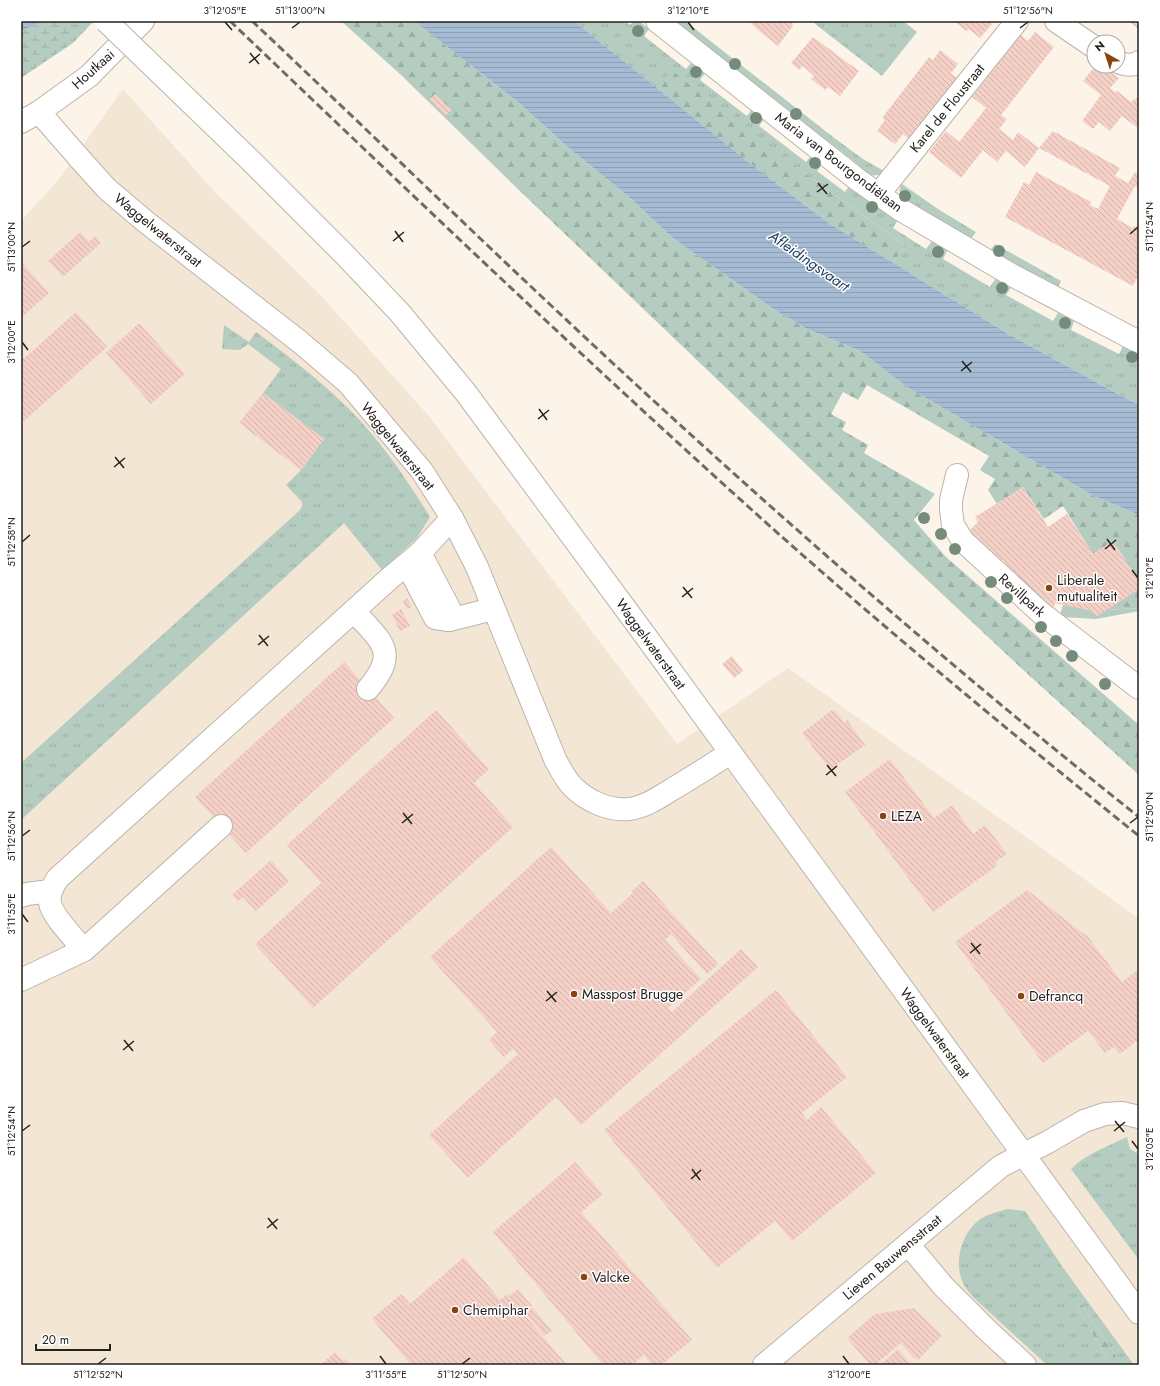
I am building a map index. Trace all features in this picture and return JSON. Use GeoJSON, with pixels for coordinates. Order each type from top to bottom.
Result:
{"type":"FeatureCollection","features":[{"type":"Feature","properties":{"kind":"street","name":"Waggelwaterstraat"},"geometry":{"type":"LineString","coordinates":[[106,21],[249,159],[344,254],[400,313],[466,393],[1139,1313]]}},
{"type":"Feature","properties":{"kind":"street","name":"Houtkaai"},"geometry":{"type":"LineString","coordinates":[[30,117],[88,76],[143,21]]}},
{"type":"Feature","properties":{"kind":"street","name":"Maria van Bourgondiëlaan"},"geometry":{"type":"LineString","coordinates":[[657,21],[878,195],[991,264],[1139,342]]}},
{"type":"Feature","properties":{"kind":"street","name":"Karel de Floustraat"},"geometry":{"type":"LineString","coordinates":[[878,195],[1017,21]]}},
{"type":"Feature","properties":{"kind":"street"},"geometry":{"type":"LineString","coordinates":[[1056,21],[1086,42]]}},
{"type":"Feature","properties":{"kind":"street"},"geometry":{"type":"LineString","coordinates":[[1126,65],[1136,64],[1139,62]]}},
{"type":"Feature","properties":{"kind":"street","name":"Waggelwaterstraat"},"geometry":{"type":"LineString","coordinates":[[30,117],[80,159],[108,189],[146,222],[300,342],[348,383],[422,471],[452,518],[476,567],[555,759],[563,774],[584,797],[611,808],[628,809],[642,806],[653,801],[730,753]]}},
{"type":"Feature","properties":{"kind":"street","name":"Revillpark"},"geometry":{"type":"LineString","coordinates":[[957,475],[950,510],[953,525],[963,541],[1041,612],[1139,688]]}},
{"type":"Feature","properties":{"kind":"street"},"geometry":{"type":"LineString","coordinates":[[84,950],[54,914],[50,904],[50,891],[57,880],[390,578],[420,553],[452,518]]}},
{"type":"Feature","properties":{"kind":"street"},"geometry":{"type":"LineString","coordinates":[[420,553],[449,608],[449,620],[493,609]]}},
{"type":"Feature","properties":{"kind":"street"},"geometry":{"type":"LineString","coordinates":[[354,611],[380,641],[386,654],[385,665],[378,678],[368,689]]}},
{"type":"Feature","properties":{"kind":"street"},"geometry":{"type":"LineString","coordinates":[[21,980],[84,950],[221,826]]}},
{"type":"Feature","properties":{"kind":"street"},"geometry":{"type":"LineString","coordinates":[[21,896],[50,891]]}},
{"type":"Feature","properties":{"kind":"street","name":"Lieven Bauwensstraat"},"geometry":{"type":"LineString","coordinates":[[764,1365],[1001,1166],[1024,1155],[1084,1121],[1105,1114],[1122,1113],[1139,1117]]}},
{"type":"Feature","properties":{"kind":"street"},"geometry":{"type":"LineString","coordinates":[[908,1244],[943,1286],[1025,1365]]}},
{"type":"Feature","properties":{"kind":"shaded area"},"geometry":{"type":"Polygon","coordinates":[[[123,89],[215,192],[316,290],[429,416],[677,744],[788,668],[1139,919],[1139,1365],[21,1365],[21,221],[58,180],[123,89]]]}},
{"type":"Feature","properties":{"kind":"green space"},"geometry":{"type":"Polygon","coordinates":[[[44,21],[94,21],[73,43],[21,78],[21,31],[44,21]]]}},
{"type":"Feature","properties":{"kind":"green space"},"geometry":{"type":"Polygon","coordinates":[[[341,21],[414,21],[518,102],[570,149],[629,197],[674,239],[775,310],[807,329],[860,351],[907,387],[1092,495],[1139,515],[1139,581],[1113,541],[1093,554],[1063,506],[1044,519],[1023,487],[997,504],[988,490],[995,479],[980,470],[989,456],[867,385],[858,400],[843,392],[831,414],[846,422],[842,430],[868,445],[864,453],[935,494],[914,520],[946,557],[1139,725],[1139,775],[1020,667],[907,561],[520,191],[400,74],[341,21]]]}},
{"type":"Feature","properties":{"kind":"green space"},"geometry":{"type":"Polygon","coordinates":[[[574,21],[625,21],[630,25],[634,21],[639,21],[649,29],[644,36],[686,69],[692,62],[705,73],[700,80],[747,116],[752,109],[764,119],[759,126],[806,162],[811,156],[822,164],[817,171],[845,192],[850,185],[898,220],[893,228],[926,249],[932,241],[947,251],[943,259],[990,287],[996,278],[1012,286],[1006,295],[1053,321],[1058,313],[1074,321],[1071,330],[1119,354],[1123,346],[1139,354],[1139,404],[1127,399],[1010,335],[893,263],[906,246],[810,177],[671,71],[659,90],[574,21]]]}},
{"type":"Feature","properties":{"kind":"green space"},"geometry":{"type":"Polygon","coordinates":[[[674,21],[685,21],[833,137],[863,159],[884,171],[873,176],[861,171],[860,166],[674,21]]]}},
{"type":"Feature","properties":{"kind":"green space"},"geometry":{"type":"Polygon","coordinates":[[[816,21],[903,21],[917,32],[882,76],[814,23],[816,21]]]}},
{"type":"Feature","properties":{"kind":"green space"},"geometry":{"type":"Polygon","coordinates":[[[671,70],[810,177],[906,246],[893,263],[830,224],[752,165],[659,90],[671,70]]]}},
{"type":"Feature","properties":{"kind":"green space"},"geometry":{"type":"Polygon","coordinates":[[[902,184],[941,211],[976,232],[970,240],[914,204],[910,205],[901,196],[900,188],[902,184]]]}},
{"type":"Feature","properties":{"kind":"green space"},"geometry":{"type":"Polygon","coordinates":[[[995,244],[1061,281],[1057,289],[990,251],[995,244]]]}},
{"type":"Feature","properties":{"kind":"green space"},"geometry":{"type":"Polygon","coordinates":[[[224,325],[249,342],[256,332],[304,368],[348,408],[382,446],[412,488],[430,517],[417,538],[382,570],[344,523],[21,820],[21,763],[300,510],[302,506],[302,502],[286,485],[301,470],[324,439],[263,393],[281,369],[248,344],[240,350],[222,349],[224,325]]]}},
{"type":"Feature","properties":{"kind":"green space"},"geometry":{"type":"Polygon","coordinates":[[[1139,589],[1139,608],[1106,610],[1139,589]]]}},
{"type":"Feature","properties":{"kind":"green space"},"geometry":{"type":"Polygon","coordinates":[[[1063,605],[1106,610],[1139,608],[1139,611],[1096,619],[1063,617],[1060,615],[1063,605]]]}},
{"type":"Feature","properties":{"kind":"green space"},"geometry":{"type":"Polygon","coordinates":[[[1127,1137],[1130,1149],[1139,1154],[1139,1260],[1071,1169],[1090,1155],[1127,1137]]]}},
{"type":"Feature","properties":{"kind":"green space"},"geometry":{"type":"Polygon","coordinates":[[[1008,1209],[1025,1211],[1064,1269],[1134,1365],[1122,1365],[1081,1304],[1078,1307],[1110,1365],[1047,1365],[974,1298],[962,1281],[960,1274],[959,1260],[962,1245],[973,1225],[979,1220],[992,1213],[1008,1209]]]}},
{"type":"Feature","properties":{"kind":"green space"},"geometry":{"type":"Polygon","coordinates":[[[1081,1304],[1122,1365],[1110,1365],[1078,1307],[1081,1304]]]}},
{"type":"Feature","properties":{"kind":"water"},"geometry":{"type":"Polygon","coordinates":[[[21,21],[44,21],[21,31],[21,21]]]}},
{"type":"Feature","properties":{"kind":"water","name":"Afleidingsvaart"},"geometry":{"type":"Polygon","coordinates":[[[414,21],[574,21],[752,165],[830,224],[1010,335],[1127,399],[1139,404],[1139,515],[1092,495],[907,387],[860,351],[807,329],[775,310],[674,239],[629,197],[570,149],[518,102],[414,21]]]}},
{"type":"Feature","properties":{"kind":"building"},"geometry":{"type":"Polygon","coordinates":[[[749,21],[795,21],[778,46],[749,21]]]}},
{"type":"Feature","properties":{"kind":"building"},"geometry":{"type":"Polygon","coordinates":[[[954,21],[988,21],[992,24],[980,38],[969,29],[966,31],[954,21]]]}},
{"type":"Feature","properties":{"kind":"building"},"geometry":{"type":"Polygon","coordinates":[[[1128,21],[1139,21],[1139,29],[1128,21]]]}},
{"type":"Feature","properties":{"kind":"building"},"geometry":{"type":"Polygon","coordinates":[[[1035,32],[1054,47],[1001,115],[1007,119],[999,129],[1013,140],[1018,132],[1039,148],[1025,167],[1006,151],[997,162],[983,150],[961,178],[929,152],[946,131],[959,142],[986,108],[972,97],[1021,35],[1028,41],[1035,32]]]}},
{"type":"Feature","properties":{"kind":"building"},"geometry":{"type":"Polygon","coordinates":[[[813,37],[859,71],[840,96],[828,87],[825,90],[811,79],[814,76],[803,66],[799,70],[791,63],[813,37]]]}},
{"type":"Feature","properties":{"kind":"building"},"geometry":{"type":"Polygon","coordinates":[[[940,50],[958,64],[951,73],[957,78],[909,139],[903,134],[895,144],[877,131],[885,120],[882,118],[929,57],[933,60],[940,50]]]}},
{"type":"Feature","properties":{"kind":"building"},"geometry":{"type":"Polygon","coordinates":[[[1089,74],[1114,74],[1119,78],[1110,88],[1115,92],[1117,91],[1131,102],[1139,95],[1139,129],[1122,116],[1110,131],[1099,122],[1093,129],[1082,121],[1101,95],[1083,81],[1089,74]]]}},
{"type":"Feature","properties":{"kind":"building"},"geometry":{"type":"Polygon","coordinates":[[[435,94],[452,110],[445,116],[429,100],[435,94]]]}},
{"type":"Feature","properties":{"kind":"building"},"geometry":{"type":"Polygon","coordinates":[[[1053,131],[1120,168],[1115,176],[1128,183],[1135,172],[1139,174],[1139,188],[1135,186],[1117,219],[1133,228],[1134,226],[1139,228],[1139,274],[1133,286],[1005,217],[1024,182],[1029,185],[1036,172],[1091,202],[1090,205],[1098,209],[1110,186],[1039,148],[1053,131]]]}},
{"type":"Feature","properties":{"kind":"building"},"geometry":{"type":"Polygon","coordinates":[[[80,232],[89,242],[95,236],[101,243],[63,277],[48,261],[80,232]]]}},
{"type":"Feature","properties":{"kind":"building"},"geometry":{"type":"Polygon","coordinates":[[[21,261],[49,293],[21,318],[21,261]]]}},
{"type":"Feature","properties":{"kind":"building"},"geometry":{"type":"Polygon","coordinates":[[[76,312],[107,347],[24,421],[21,417],[21,361],[76,312]]]}},
{"type":"Feature","properties":{"kind":"building"},"geometry":{"type":"Polygon","coordinates":[[[139,323],[185,374],[151,404],[106,353],[139,323]]]}},
{"type":"Feature","properties":{"kind":"building"},"geometry":{"type":"Polygon","coordinates":[[[263,393],[324,439],[301,470],[239,423],[263,393]]]}},
{"type":"Feature","properties":{"kind":"building"},"geometry":{"type":"Polygon","coordinates":[[[1023,487],[1048,527],[1067,514],[1093,554],[1113,541],[1139,581],[1139,589],[1096,617],[1092,611],[1055,603],[1054,608],[1042,605],[1019,585],[1003,560],[997,565],[965,535],[978,522],[975,517],[1023,487]]]}},
{"type":"Feature","properties":{"kind":"building"},"geometry":{"type":"Polygon","coordinates":[[[407,598],[412,607],[407,609],[403,601],[407,598]]]}},
{"type":"Feature","properties":{"kind":"building"},"geometry":{"type":"Polygon","coordinates":[[[401,609],[410,626],[400,631],[392,615],[401,609]]]}},
{"type":"Feature","properties":{"kind":"building"},"geometry":{"type":"Polygon","coordinates":[[[732,656],[743,671],[734,678],[722,664],[732,656]]]}},
{"type":"Feature","properties":{"kind":"building"},"geometry":{"type":"Polygon","coordinates":[[[344,662],[394,718],[246,853],[195,797],[344,662]]]}},
{"type":"Feature","properties":{"kind":"building"},"geometry":{"type":"Polygon","coordinates":[[[436,710],[489,769],[474,783],[513,827],[313,1008],[255,944],[321,883],[287,845],[436,710]]]}},
{"type":"Feature","properties":{"kind":"building"},"geometry":{"type":"Polygon","coordinates":[[[832,710],[835,710],[844,723],[847,720],[865,745],[830,770],[802,733],[832,710]]]}},
{"type":"Feature","properties":{"kind":"building"},"geometry":{"type":"Polygon","coordinates":[[[890,759],[934,818],[952,805],[973,834],[985,825],[1007,854],[995,862],[997,866],[933,912],[845,792],[890,759]]]}},
{"type":"Feature","properties":{"kind":"building","name":"Masspost Brugge"},"geometry":{"type":"Polygon","coordinates":[[[551,847],[611,913],[633,893],[632,891],[643,881],[718,964],[707,974],[671,934],[665,940],[701,979],[668,1008],[672,1012],[741,949],[758,967],[581,1125],[556,1097],[468,1178],[429,1135],[518,1054],[513,1049],[504,1057],[489,1040],[497,1032],[430,957],[551,847]]]}},
{"type":"Feature","properties":{"kind":"building"},"geometry":{"type":"Polygon","coordinates":[[[271,860],[289,881],[256,911],[243,897],[238,901],[232,895],[271,860]]]}},
{"type":"Feature","properties":{"kind":"building"},"geometry":{"type":"Polygon","coordinates":[[[1027,890],[1088,937],[1122,982],[1136,971],[1139,973],[1139,1039],[1120,1054],[1114,1047],[1105,1053],[1088,1031],[1043,1063],[955,942],[1027,890]]]}},
{"type":"Feature","properties":{"kind":"building"},"geometry":{"type":"Polygon","coordinates":[[[776,990],[847,1077],[802,1113],[807,1120],[821,1107],[876,1173],[792,1241],[775,1221],[717,1268],[604,1130],[776,990]]]}},
{"type":"Feature","properties":{"kind":"building","name":"Valcke"},"geometry":{"type":"Polygon","coordinates":[[[575,1162],[603,1194],[581,1212],[678,1323],[679,1322],[681,1324],[679,1325],[692,1340],[661,1365],[652,1365],[644,1355],[632,1365],[603,1365],[493,1232],[575,1162]]]}},
{"type":"Feature","properties":{"kind":"building","name":"Chemiphar"},"geometry":{"type":"Polygon","coordinates":[[[464,1257],[500,1300],[507,1294],[509,1296],[518,1289],[532,1306],[523,1313],[567,1365],[411,1365],[372,1319],[401,1294],[410,1304],[464,1257]]]}},
{"type":"Feature","properties":{"kind":"building"},"geometry":{"type":"Polygon","coordinates":[[[532,1307],[552,1331],[544,1336],[525,1313],[532,1307]]]}},
{"type":"Feature","properties":{"kind":"building"},"geometry":{"type":"Polygon","coordinates":[[[914,1308],[942,1335],[918,1360],[913,1357],[901,1343],[875,1365],[870,1365],[847,1338],[875,1314],[914,1308]]]}},
{"type":"Feature","properties":{"kind":"building"},"geometry":{"type":"Polygon","coordinates":[[[898,1349],[911,1365],[880,1365],[882,1363],[898,1349]]]}},
{"type":"Feature","properties":{"kind":"building"},"geometry":{"type":"Polygon","coordinates":[[[335,1352],[343,1361],[345,1359],[350,1365],[321,1365],[335,1352]]]}},
{"type":"Feature","properties":{"kind":"railway"},"geometry":{"type":"LineString","coordinates":[[230,21],[567,340],[772,528],[862,607],[1046,761],[1139,836]]}},
{"type":"Feature","properties":{"kind":"railway"},"geometry":{"type":"LineString","coordinates":[[252,21],[582,335],[692,436],[881,603],[1074,765],[1139,817]]}},
{"type":"Feature","properties":{"kind":"place","name":"Liberale mutualiteit"},"geometry":{"type":"Point","coordinates":[1049,588]}},
{"type":"Feature","properties":{"kind":"place","name":"LEZA"},"geometry":{"type":"Point","coordinates":[883,816]}},
{"type":"Feature","properties":{"kind":"place","name":"Masspost Brugge"},"geometry":{"type":"Point","coordinates":[574,994]}},
{"type":"Feature","properties":{"kind":"place","name":"Defrancq"},"geometry":{"type":"Point","coordinates":[1021,996]}},
{"type":"Feature","properties":{"kind":"place","name":"Valcke"},"geometry":{"type":"Point","coordinates":[584,1277]}},
{"type":"Feature","properties":{"kind":"place","name":"Chemiphar"},"geometry":{"type":"Point","coordinates":[455,1310]}}]}
